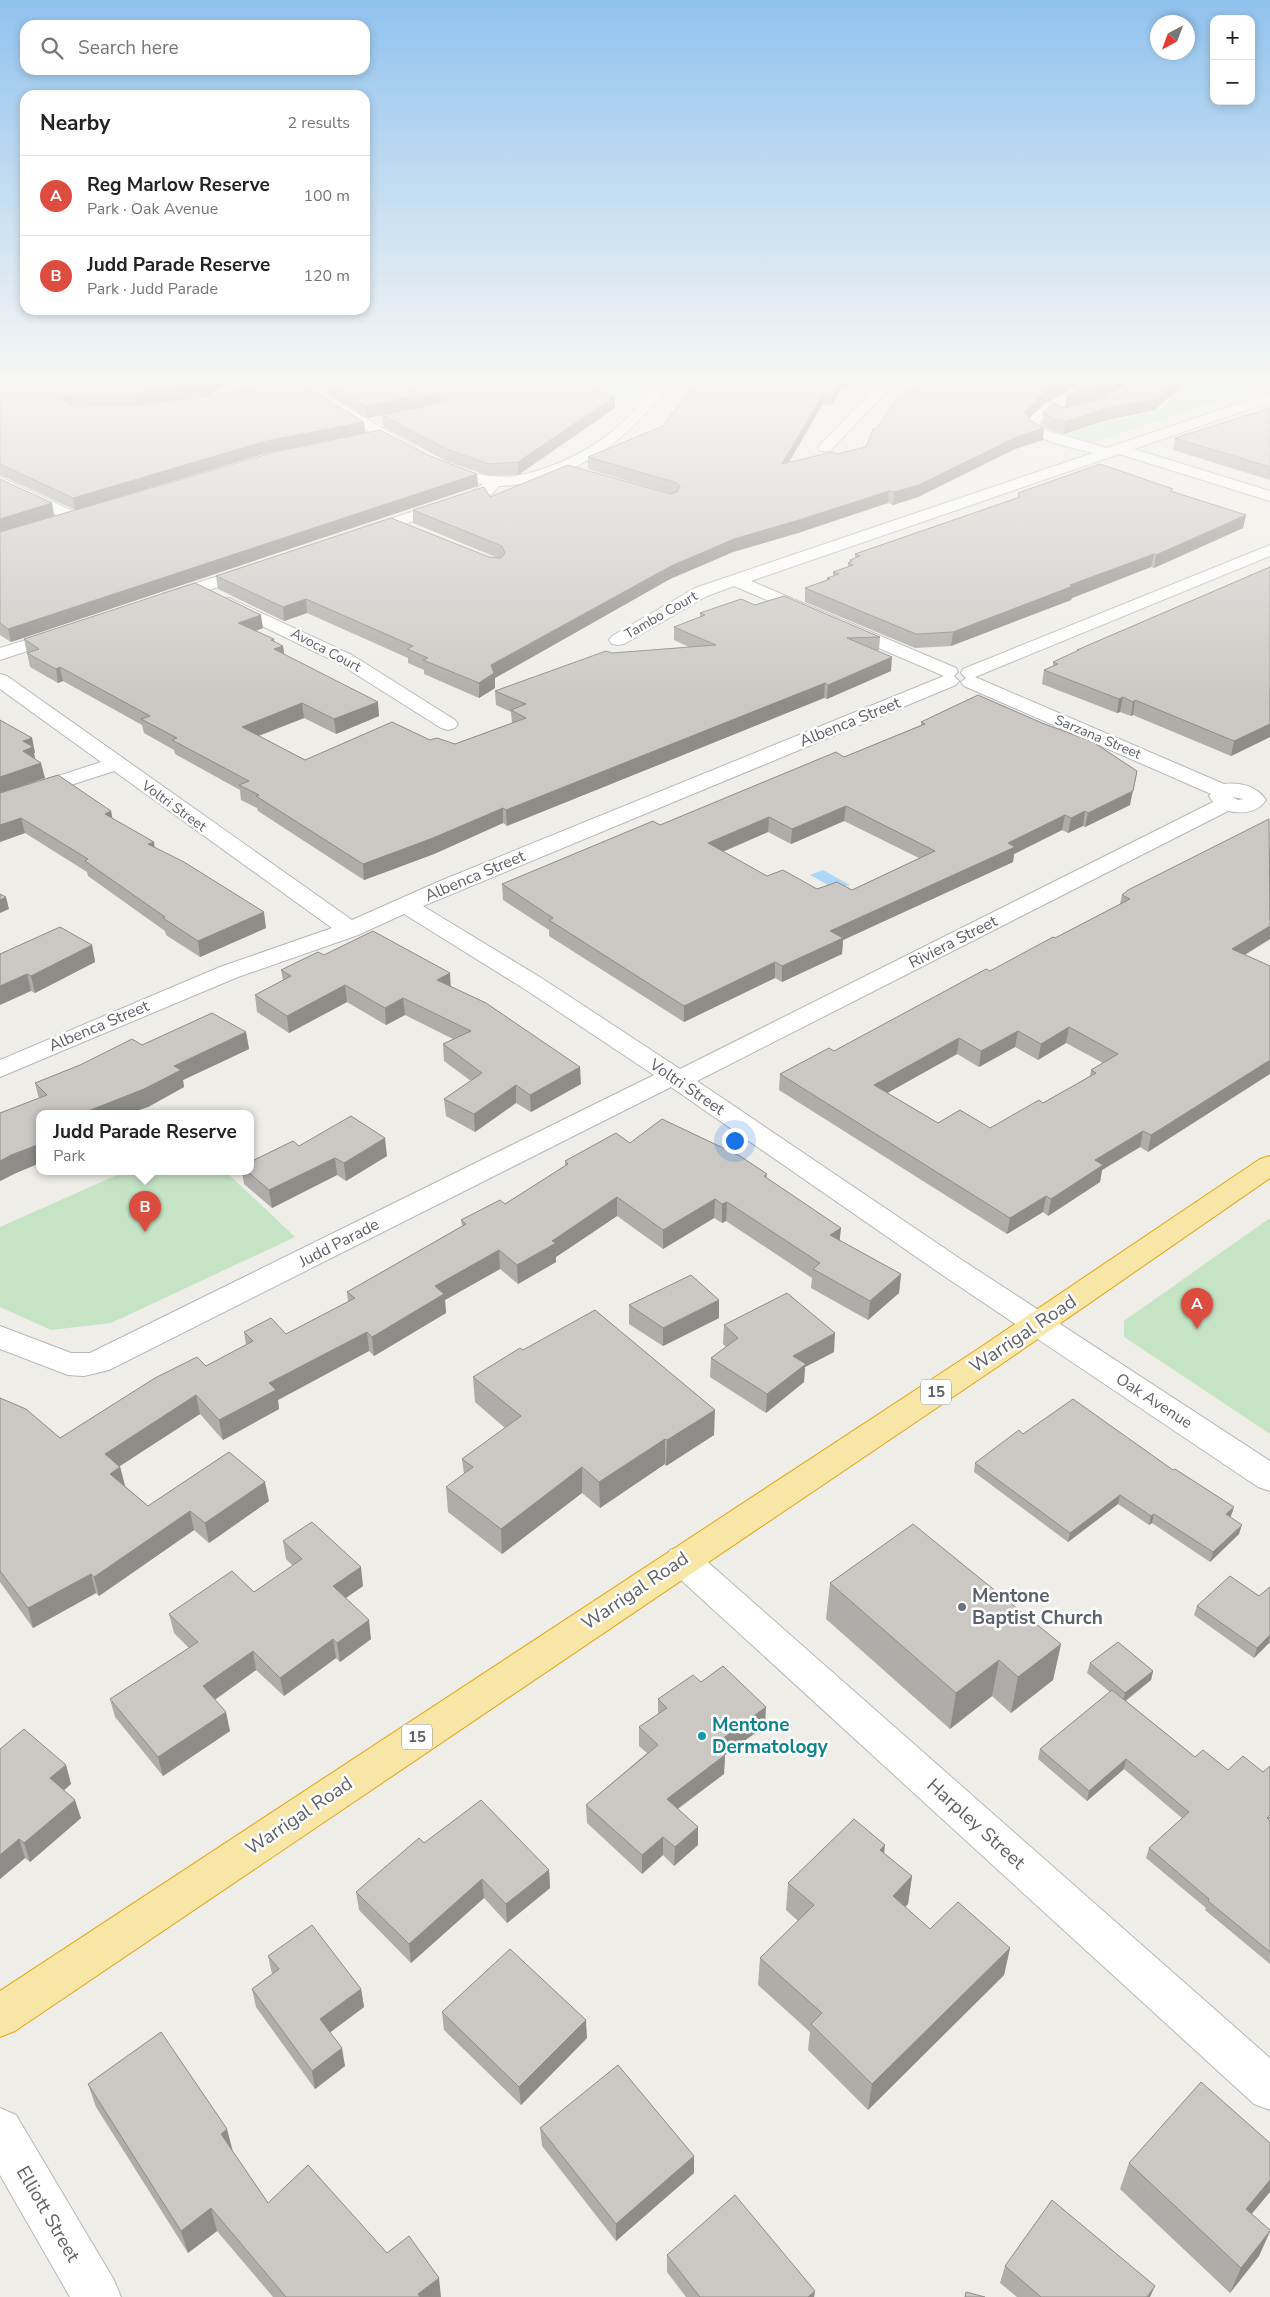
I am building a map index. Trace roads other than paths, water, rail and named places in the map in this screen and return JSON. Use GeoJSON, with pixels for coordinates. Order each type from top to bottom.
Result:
{"type":"FeatureCollection","features":[{"type":"Feature","properties":{"kind":"highway","name":"Warrigal Road"},"geometry":{"type":"LineString","coordinates":[[0,2016],[1037,1324],[1270,1165]]}},
{"type":"Feature","properties":{"kind":"street"},"geometry":{"type":"LineString","coordinates":[[15,488],[80,515],[48,524]]}},
{"type":"Feature","properties":{"kind":"street"},"geometry":{"type":"LineString","coordinates":[[351,537],[477,495],[489,488]]}},
{"type":"Feature","properties":{"kind":"street","name":"Tambo Court"},"geometry":{"type":"LineString","coordinates":[[618,640],[690,597],[802,556],[1000,488]]}},
{"type":"Feature","properties":{"kind":"street"},"geometry":{"type":"LineString","coordinates":[[1243,488],[1270,496]]}},
{"type":"Feature","properties":{"kind":"street"},"geometry":{"type":"LineString","coordinates":[[392,524],[417,533]]}},
{"type":"Feature","properties":{"kind":"street","name":"Albenca Street"},"geometry":{"type":"LineString","coordinates":[[0,1069],[229,972],[350,930],[448,886],[1270,550]]}},
{"type":"Feature","properties":{"kind":"street"},"geometry":{"type":"LineString","coordinates":[[789,591],[792,567],[802,556]]}},
{"type":"Feature","properties":{"kind":"street"},"geometry":{"type":"LineString","coordinates":[[152,603],[268,565]]}},
{"type":"Feature","properties":{"kind":"street"},"geometry":{"type":"LineString","coordinates":[[755,573],[769,574],[789,591]]}},
{"type":"Feature","properties":{"kind":"street","name":"Sarzana Street"},"geometry":{"type":"LineString","coordinates":[[734,580],[789,591],[960,677],[1247,798]]}},
{"type":"Feature","properties":{"kind":"street","name":"Avoca Court"},"geometry":{"type":"LineString","coordinates":[[198,588],[345,659],[448,724]]}},
{"type":"Feature","properties":{"kind":"street"},"geometry":{"type":"LineString","coordinates":[[0,654],[78,628]]}},
{"type":"Feature","properties":{"kind":"street","name":"Voltri Street"},"geometry":{"type":"LineString","coordinates":[[0,680],[350,930]]}},
{"type":"Feature","properties":{"kind":"street"},"geometry":{"type":"LineString","coordinates":[[0,802],[116,764]]}},
{"type":"Feature","properties":{"kind":"street","name":"Riviera Street"},"geometry":{"type":"LineString","coordinates":[[676,1078],[1247,798]]}},
{"type":"Feature","properties":{"kind":"street","name":"Voltri Street"},"geometry":{"type":"LineString","coordinates":[[407,906],[494,958],[676,1078],[1037,1324]]}},
{"type":"Feature","properties":{"kind":"street","name":"Judd Parade"},"geometry":{"type":"LineString","coordinates":[[0,1337],[68,1364],[84,1366],[98,1362],[676,1078]]}},
{"type":"Feature","properties":{"kind":"street","name":"Oak Avenue"},"geometry":{"type":"LineString","coordinates":[[1037,1324],[1270,1478]]}},
{"type":"Feature","properties":{"kind":"street","name":"Harpley Street"},"geometry":{"type":"LineString","coordinates":[[682,1560],[1270,2088]]}},
{"type":"Feature","properties":{"kind":"street","name":"Elliott Street"},"geometry":{"type":"LineString","coordinates":[[0,2131],[97,2297]]}},
{"type":"Feature","properties":{"kind":"water"},"geometry":{"type":"Polygon","coordinates":[[[823,870],[850,885],[835,889],[810,875],[823,870]]]}},
{"type":"Feature","properties":{"kind":"place","name":"Judd Parade Reserve"},"geometry":{"type":"Point","coordinates":[145,1232]}},
{"type":"Feature","properties":{"kind":"place","name":"Reg Marlow Reserve"},"geometry":{"type":"Point","coordinates":[1197,1329]}},
{"type":"Feature","properties":{"kind":"place","name":"Mentone Baptist Church"},"geometry":{"type":"Point","coordinates":[962,1607]}},
{"type":"Feature","properties":{"kind":"place","name":"Mentone Dermatology"},"geometry":{"type":"Point","coordinates":[702,1736]}}]}
